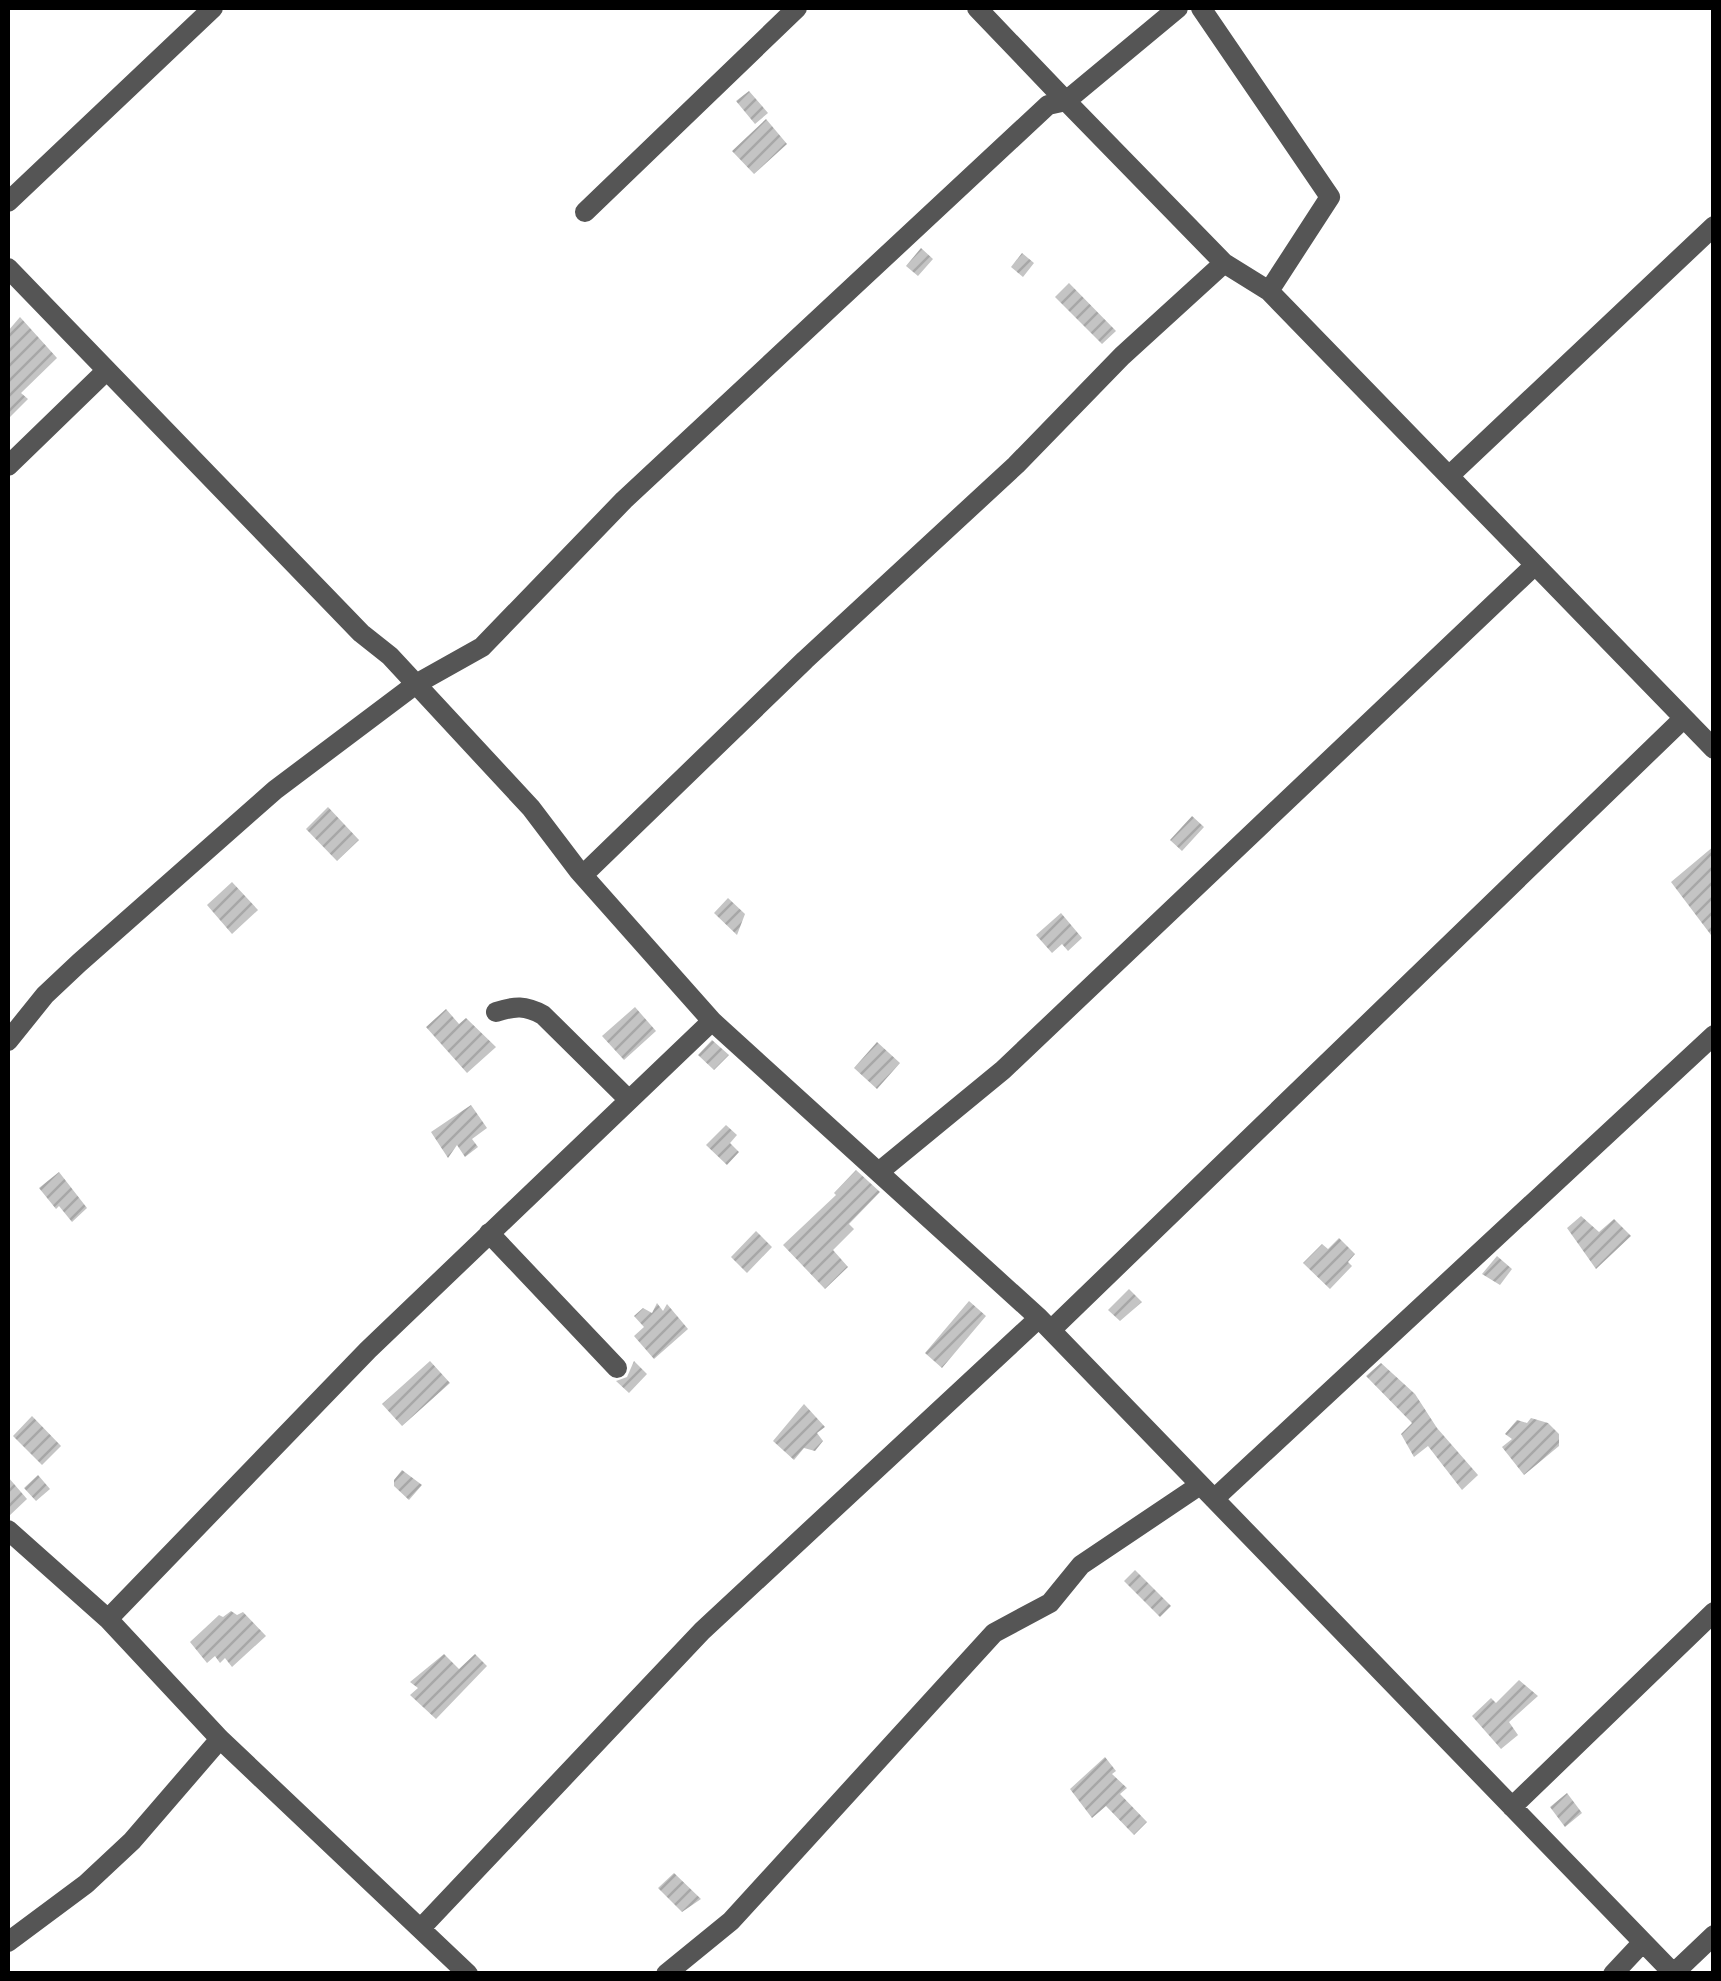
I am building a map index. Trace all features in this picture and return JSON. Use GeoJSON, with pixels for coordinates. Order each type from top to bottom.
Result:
{"type":"FeatureCollection","features":[{"type":"Feature","properties":{"kind":"street"},"geometry":{"type":"LineString","coordinates":[[8,202],[212,8]]}},
{"type":"Feature","properties":{"kind":"street"},"geometry":{"type":"LineString","coordinates":[[585,212],[797,8]]}},
{"type":"Feature","properties":{"kind":"street"},"geometry":{"type":"LineString","coordinates":[[978,8],[1224,263],[1269,291],[1714,749]]}},
{"type":"Feature","properties":{"kind":"street"},"geometry":{"type":"LineString","coordinates":[[8,1041],[79,964],[274,790],[416,684],[482,647],[624,500],[879,260],[1048,105],[1066,102],[1178,8]]}},
{"type":"Feature","properties":{"kind":"street"},"geometry":{"type":"LineString","coordinates":[[1201,8],[1330,197],[1269,291]]}},
{"type":"Feature","properties":{"kind":"street"},"geometry":{"type":"LineString","coordinates":[[1448,476],[1714,226]]}},
{"type":"Feature","properties":{"kind":"street"},"geometry":{"type":"LineString","coordinates":[[583,875],[805,660],[1016,465],[1122,356],[1224,263]]}},
{"type":"Feature","properties":{"kind":"street"},"geometry":{"type":"LineString","coordinates":[[8,268],[361,633],[416,684],[532,808],[583,875],[712,1021],[1045,1324],[1674,1973],[1714,1935]]}},
{"type":"Feature","properties":{"kind":"street"},"geometry":{"type":"LineString","coordinates":[[8,466],[106,370]]}},
{"type":"Feature","properties":{"kind":"street"},"geometry":{"type":"LineString","coordinates":[[880,1171],[1003,1070],[1535,565]]}},
{"type":"Feature","properties":{"kind":"street"},"geometry":{"type":"LineString","coordinates":[[422,1927],[702,1631],[1045,1324],[1684,718]]}},
{"type":"Feature","properties":{"kind":"street"},"geometry":{"type":"LineString","coordinates":[[496,1012],[516,1006],[529,1007],[543,1015],[629,1100]]}},
{"type":"Feature","properties":{"kind":"street"},"geometry":{"type":"LineString","coordinates":[[108,1619],[368,1350],[712,1021]]}},
{"type":"Feature","properties":{"kind":"street"},"geometry":{"type":"LineString","coordinates":[[666,1974],[731,1921],[994,1633],[1050,1603],[1080,1565],[1207,1492],[1714,1035]]}},
{"type":"Feature","properties":{"kind":"street"},"geometry":{"type":"LineString","coordinates":[[489,1233],[616,1368]]}},
{"type":"Feature","properties":{"kind":"street"},"geometry":{"type":"LineString","coordinates":[[8,1530],[108,1619],[220,1738],[468,1974]]}},
{"type":"Feature","properties":{"kind":"street"},"geometry":{"type":"LineString","coordinates":[[1512,1807],[1714,1612]]}},
{"type":"Feature","properties":{"kind":"street"},"geometry":{"type":"LineString","coordinates":[[8,1942],[86,1884],[132,1841],[220,1738]]}},
{"type":"Feature","properties":{"kind":"street"},"geometry":{"type":"LineString","coordinates":[[1613,1974],[1643,1942]]}},
{"type":"Feature","properties":{"kind":"building"},"geometry":{"type":"Polygon","coordinates":[[[749,91],[768,113],[755,124],[736,101],[749,91]]]}},
{"type":"Feature","properties":{"kind":"building"},"geometry":{"type":"Polygon","coordinates":[[[766,119],[787,144],[754,174],[732,151],[766,119]]]}},
{"type":"Feature","properties":{"kind":"building"},"geometry":{"type":"Polygon","coordinates":[[[921,248],[933,259],[918,276],[906,266],[921,248]]]}},
{"type":"Feature","properties":{"kind":"building"},"geometry":{"type":"Polygon","coordinates":[[[1022,253],[1034,263],[1023,277],[1011,267],[1022,253]]]}},
{"type":"Feature","properties":{"kind":"building"},"geometry":{"type":"Polygon","coordinates":[[[1069,283],[1116,331],[1102,344],[1055,297],[1069,283]]]}},
{"type":"Feature","properties":{"kind":"building"},"geometry":{"type":"Polygon","coordinates":[[[20,317],[57,358],[21,393],[28,399],[8,419],[8,331],[20,317]]]}},
{"type":"Feature","properties":{"kind":"building"},"geometry":{"type":"Polygon","coordinates":[[[328,807],[359,840],[337,861],[306,829],[328,807]]]}},
{"type":"Feature","properties":{"kind":"building"},"geometry":{"type":"Polygon","coordinates":[[[1192,816],[1204,827],[1182,851],[1170,840],[1192,816]]]}},
{"type":"Feature","properties":{"kind":"building"},"geometry":{"type":"Polygon","coordinates":[[[1714,846],[1714,939],[1671,882],[1714,846]]]}},
{"type":"Feature","properties":{"kind":"building"},"geometry":{"type":"Polygon","coordinates":[[[232,882],[258,910],[232,934],[207,905],[232,882]]]}},
{"type":"Feature","properties":{"kind":"building"},"geometry":{"type":"Polygon","coordinates":[[[728,898],[745,914],[737,935],[714,913],[728,898]]]}},
{"type":"Feature","properties":{"kind":"building"},"geometry":{"type":"Polygon","coordinates":[[[1061,913],[1082,938],[1068,951],[1062,944],[1052,953],[1036,935],[1061,913]]]}},
{"type":"Feature","properties":{"kind":"building"},"geometry":{"type":"Polygon","coordinates":[[[635,1007],[656,1031],[624,1060],[602,1036],[635,1007]]]}},
{"type":"Feature","properties":{"kind":"building"},"geometry":{"type":"Polygon","coordinates":[[[446,1009],[459,1024],[466,1018],[496,1047],[467,1073],[426,1027],[446,1009]]]}},
{"type":"Feature","properties":{"kind":"building"},"geometry":{"type":"Polygon","coordinates":[[[712,1040],[729,1055],[714,1070],[698,1055],[712,1040]]]}},
{"type":"Feature","properties":{"kind":"building"},"geometry":{"type":"Polygon","coordinates":[[[877,1042],[900,1063],[877,1089],[854,1068],[877,1042]]]}},
{"type":"Feature","properties":{"kind":"building"},"geometry":{"type":"Polygon","coordinates":[[[471,1105],[487,1128],[472,1139],[478,1147],[465,1157],[457,1145],[448,1158],[431,1132],[471,1105]]]}},
{"type":"Feature","properties":{"kind":"building"},"geometry":{"type":"Polygon","coordinates":[[[726,1125],[737,1135],[730,1143],[739,1152],[727,1165],[706,1145],[726,1125]]]}},
{"type":"Feature","properties":{"kind":"building"},"geometry":{"type":"Polygon","coordinates":[[[856,1170],[880,1192],[849,1224],[854,1229],[833,1250],[848,1267],[825,1289],[783,1245],[836,1195],[856,1170]]]}},
{"type":"Feature","properties":{"kind":"building"},"geometry":{"type":"Polygon","coordinates":[[[59,1172],[87,1208],[72,1222],[39,1188],[59,1172]]]}},
{"type":"Feature","properties":{"kind":"building"},"geometry":{"type":"Polygon","coordinates":[[[1581,1216],[1599,1232],[1614,1219],[1631,1236],[1596,1269],[1567,1228],[1581,1216]]]}},
{"type":"Feature","properties":{"kind":"building"},"geometry":{"type":"Polygon","coordinates":[[[756,1231],[772,1247],[747,1273],[731,1257],[756,1231]]]}},
{"type":"Feature","properties":{"kind":"building"},"geometry":{"type":"Polygon","coordinates":[[[1339,1238],[1355,1254],[1348,1262],[1352,1266],[1330,1289],[1303,1263],[1322,1244],[1328,1249],[1339,1238]]]}},
{"type":"Feature","properties":{"kind":"building"},"geometry":{"type":"Polygon","coordinates":[[[1497,1256],[1512,1269],[1500,1285],[1482,1274],[1497,1256]]]}},
{"type":"Feature","properties":{"kind":"building"},"geometry":{"type":"Polygon","coordinates":[[[1129,1289],[1142,1302],[1120,1321],[1108,1310],[1129,1289]]]}},
{"type":"Feature","properties":{"kind":"building"},"geometry":{"type":"Polygon","coordinates":[[[969,1301],[986,1316],[942,1368],[925,1353],[969,1301]]]}},
{"type":"Feature","properties":{"kind":"building"},"geometry":{"type":"Polygon","coordinates":[[[657,1303],[663,1311],[667,1304],[688,1329],[654,1359],[634,1336],[644,1327],[634,1316],[643,1308],[652,1313],[657,1303]]]}},
{"type":"Feature","properties":{"kind":"building"},"geometry":{"type":"Polygon","coordinates":[[[430,1361],[450,1383],[402,1426],[382,1404],[430,1361]]]}},
{"type":"Feature","properties":{"kind":"building"},"geometry":{"type":"Polygon","coordinates":[[[634,1361],[647,1374],[629,1393],[616,1381],[627,1377],[634,1361]]]}},
{"type":"Feature","properties":{"kind":"building"},"geometry":{"type":"Polygon","coordinates":[[[1381,1363],[1415,1394],[1437,1428],[1478,1475],[1462,1490],[1428,1446],[1414,1457],[1401,1434],[1412,1423],[1366,1376],[1381,1363]]]}},
{"type":"Feature","properties":{"kind":"building"},"geometry":{"type":"Polygon","coordinates":[[[804,1404],[825,1427],[817,1433],[823,1441],[815,1451],[804,1448],[794,1460],[773,1441],[804,1404]]]}},
{"type":"Feature","properties":{"kind":"building"},"geometry":{"type":"Polygon","coordinates":[[[32,1416],[61,1446],[42,1465],[13,1436],[32,1416]]]}},
{"type":"Feature","properties":{"kind":"building"},"geometry":{"type":"Polygon","coordinates":[[[1531,1418],[1548,1423],[1559,1434],[1559,1446],[1524,1475],[1502,1447],[1512,1439],[1505,1434],[1517,1420],[1527,1423],[1531,1418]]]}},
{"type":"Feature","properties":{"kind":"building"},"geometry":{"type":"Polygon","coordinates":[[[402,1470],[422,1485],[409,1500],[394,1486],[402,1470]]]}},
{"type":"Feature","properties":{"kind":"building"},"geometry":{"type":"Polygon","coordinates":[[[38,1475],[50,1489],[36,1501],[24,1488],[38,1475]]]}},
{"type":"Feature","properties":{"kind":"building"},"geometry":{"type":"Polygon","coordinates":[[[8,1477],[27,1499],[8,1517],[8,1477]]]}},
{"type":"Feature","properties":{"kind":"building"},"geometry":{"type":"Polygon","coordinates":[[[1135,1570],[1171,1606],[1160,1617],[1124,1581],[1135,1570]]]}},
{"type":"Feature","properties":{"kind":"building"},"geometry":{"type":"Polygon","coordinates":[[[231,1611],[237,1615],[243,1612],[266,1636],[232,1667],[225,1658],[220,1663],[215,1656],[207,1663],[190,1642],[219,1615],[223,1617],[231,1611]]]}},
{"type":"Feature","properties":{"kind":"building"},"geometry":{"type":"Polygon","coordinates":[[[444,1654],[459,1669],[475,1654],[487,1666],[436,1719],[410,1695],[418,1688],[410,1682],[444,1654]]]}},
{"type":"Feature","properties":{"kind":"building"},"geometry":{"type":"Polygon","coordinates":[[[1519,1680],[1538,1696],[1509,1722],[1518,1735],[1501,1749],[1472,1716],[1491,1698],[1496,1703],[1519,1680]]]}},
{"type":"Feature","properties":{"kind":"building"},"geometry":{"type":"Polygon","coordinates":[[[1105,1757],[1116,1771],[1112,1774],[1127,1788],[1120,1794],[1147,1822],[1134,1835],[1106,1806],[1092,1818],[1070,1789],[1105,1757]]]}},
{"type":"Feature","properties":{"kind":"building"},"geometry":{"type":"Polygon","coordinates":[[[1567,1793],[1582,1813],[1565,1827],[1550,1807],[1567,1793]]]}},
{"type":"Feature","properties":{"kind":"building"},"geometry":{"type":"Polygon","coordinates":[[[674,1873],[701,1899],[682,1912],[658,1888],[674,1873]]]}}]}
